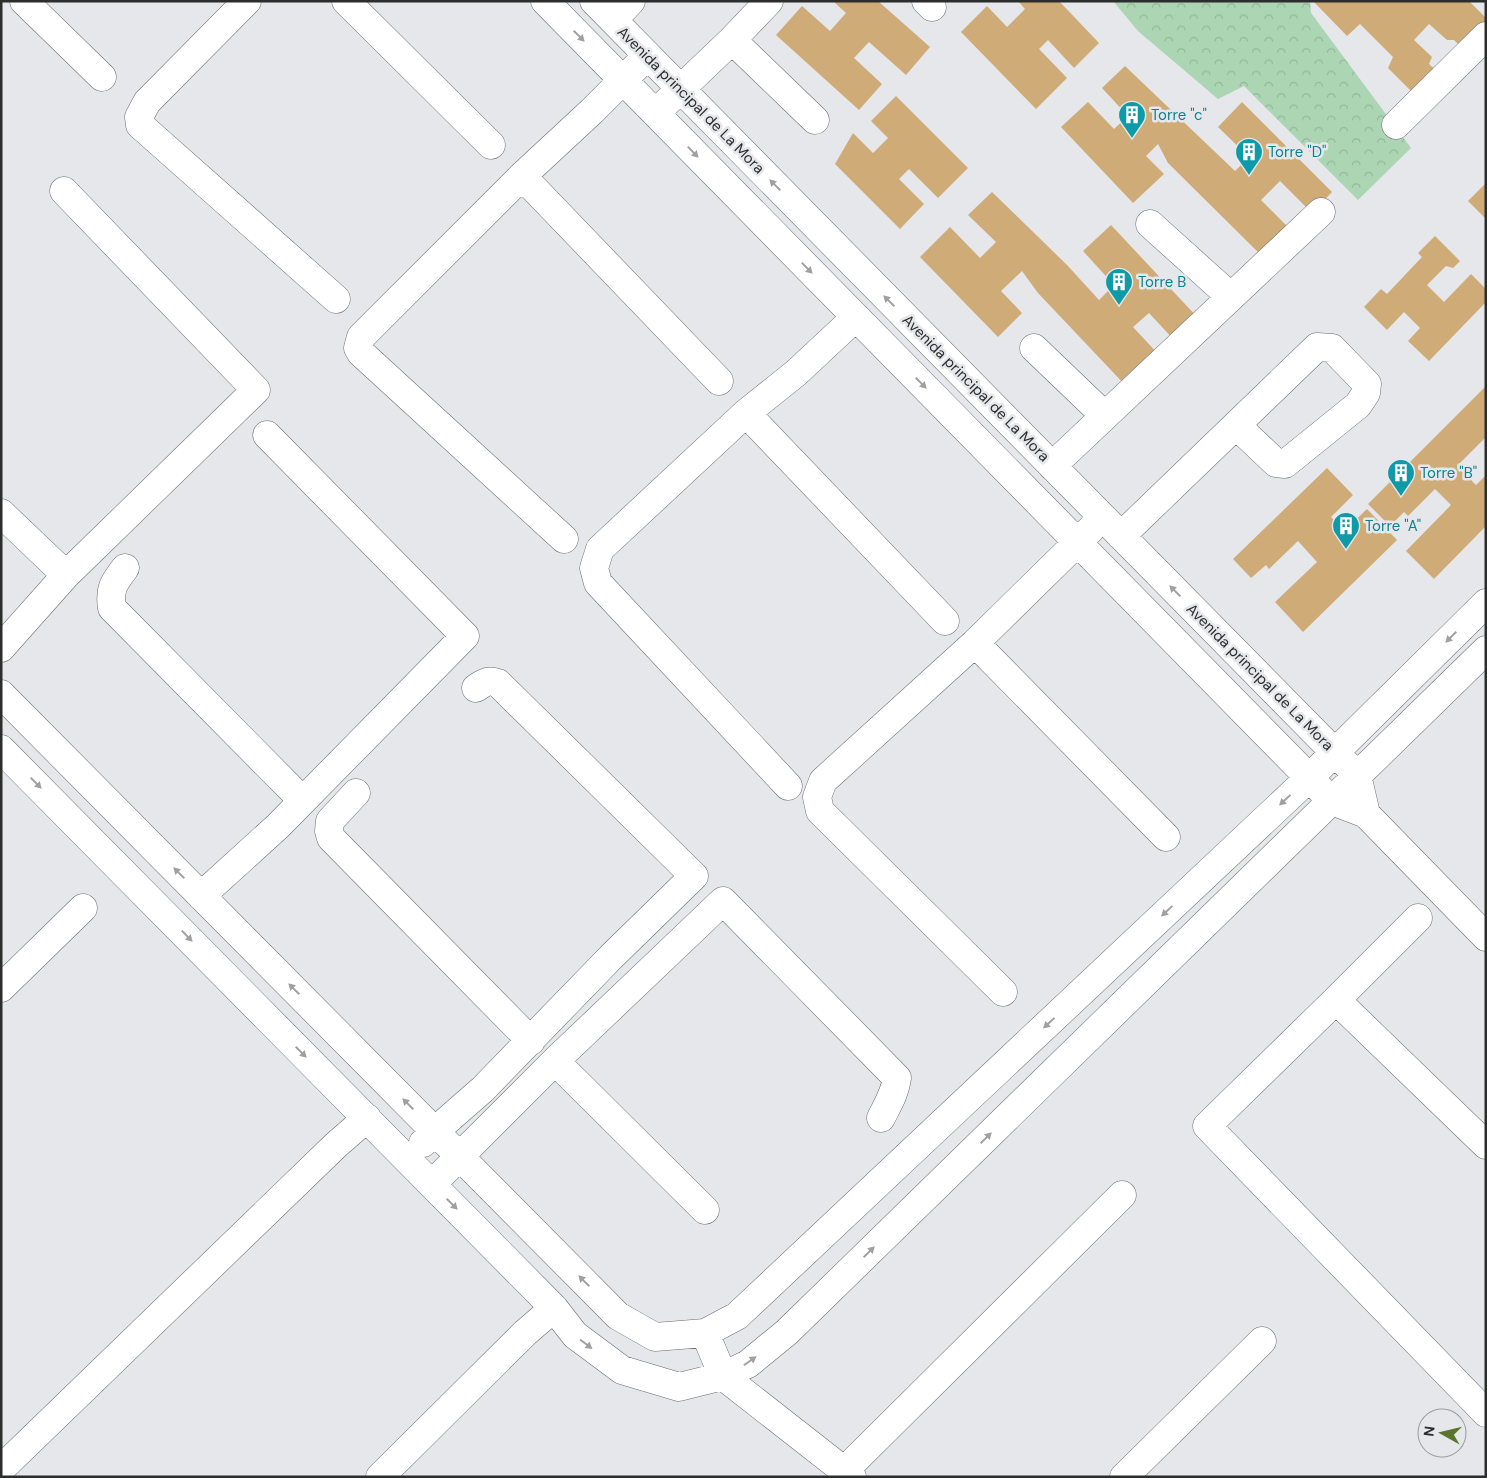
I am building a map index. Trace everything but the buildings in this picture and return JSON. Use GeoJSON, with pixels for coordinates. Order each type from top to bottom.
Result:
{"type":"FeatureCollection","features":[{"type":"Feature","properties":{"kind":"street"},"geometry":{"type":"LineString","coordinates":[[24,1],[102,77]]}},
{"type":"Feature","properties":{"kind":"street"},"geometry":{"type":"LineString","coordinates":[[247,1],[147,102],[139,117],[140,125],[336,299]]}},
{"type":"Feature","properties":{"kind":"street"},"geometry":{"type":"LineString","coordinates":[[346,1],[491,144]]}},
{"type":"Feature","properties":{"kind":"street"},"geometry":{"type":"LineString","coordinates":[[545,1],[1332,801],[1366,814],[1486,936]]}},
{"type":"Feature","properties":{"kind":"street","name":"Avenida principal de La Mora"},"geometry":{"type":"LineString","coordinates":[[594,1],[622,11],[648,56],[1357,775]]}},
{"type":"Feature","properties":{"kind":"street"},"geometry":{"type":"LineString","coordinates":[[656,113],[732,40],[769,1]]}},
{"type":"Feature","properties":{"kind":"street"},"geometry":{"type":"LineString","coordinates":[[1396,125],[1486,36]]}},
{"type":"Feature","properties":{"kind":"street"},"geometry":{"type":"LineString","coordinates":[[732,40],[815,120]]}},
{"type":"Feature","properties":{"kind":"street"},"geometry":{"type":"LineString","coordinates":[[564,539],[361,353],[358,348],[361,336],[522,176],[648,56]]}},
{"type":"Feature","properties":{"kind":"street"},"geometry":{"type":"LineString","coordinates":[[522,176],[719,381]]}},
{"type":"Feature","properties":{"kind":"street"},"geometry":{"type":"LineString","coordinates":[[1,648],[66,576],[256,390],[64,191]]}},
{"type":"Feature","properties":{"kind":"street"},"geometry":{"type":"LineString","coordinates":[[1052,466],[1321,212]]}},
{"type":"Feature","properties":{"kind":"street"},"geometry":{"type":"LineString","coordinates":[[1150,224],[1231,297]]}},
{"type":"Feature","properties":{"kind":"street"},"geometry":{"type":"LineString","coordinates":[[788,786],[598,583],[594,568],[600,549],[746,413],[796,373],[856,317]]}},
{"type":"Feature","properties":{"kind":"street"},"geometry":{"type":"LineString","coordinates":[[1003,992],[820,810],[817,797],[823,780],[975,643],[1077,541],[1112,527],[1236,426],[1317,347],[1332,348],[1366,384],[1366,393],[1358,405],[1285,464],[1280,465],[1276,463],[1236,426]]}},
{"type":"Feature","properties":{"kind":"street"},"geometry":{"type":"LineString","coordinates":[[1034,348],[1105,416]]}},
{"type":"Feature","properties":{"kind":"street"},"geometry":{"type":"LineString","coordinates":[[746,413],[945,621]]}},
{"type":"Feature","properties":{"kind":"street"},"geometry":{"type":"LineString","coordinates":[[202,896],[278,826],[465,636],[267,435]]}},
{"type":"Feature","properties":{"kind":"street"},"geometry":{"type":"LineString","coordinates":[[1,512],[66,576]]}},
{"type":"Feature","properties":{"kind":"street"},"geometry":{"type":"LineString","coordinates":[[125,568],[113,584],[110,595],[112,608],[302,800]]}},
{"type":"Feature","properties":{"kind":"street"},"geometry":{"type":"LineString","coordinates":[[1,694],[618,1316],[655,1337],[704,1333],[737,1316],[1309,778],[1486,602]]}},
{"type":"Feature","properties":{"kind":"street"},"geometry":{"type":"LineString","coordinates":[[975,643],[1166,837]]}},
{"type":"Feature","properties":{"kind":"street"},"geometry":{"type":"LineString","coordinates":[[1,749],[554,1308],[575,1335],[622,1370],[678,1387],[723,1376],[748,1364],[787,1332],[1486,650]]}},
{"type":"Feature","properties":{"kind":"street"},"geometry":{"type":"LineString","coordinates":[[407,1159],[435,1131],[483,1089],[611,957],[694,876],[498,683],[486,682],[476,688]]}},
{"type":"Feature","properties":{"kind":"street"},"geometry":{"type":"LineString","coordinates":[[1357,775],[1366,814]]}},
{"type":"Feature","properties":{"kind":"street"},"geometry":{"type":"LineString","coordinates":[[356,793],[330,821],[329,831],[331,838],[531,1041]]}},
{"type":"Feature","properties":{"kind":"street"},"geometry":{"type":"LineString","coordinates":[[432,1184],[555,1061],[723,901],[897,1078],[893,1096],[881,1118]]}},
{"type":"Feature","properties":{"kind":"street"},"geometry":{"type":"LineString","coordinates":[[1,988],[83,908]]}},
{"type":"Feature","properties":{"kind":"street"},"geometry":{"type":"LineString","coordinates":[[1418,918],[1208,1126],[1486,1413]]}},
{"type":"Feature","properties":{"kind":"street"},"geometry":{"type":"LineString","coordinates":[[228,978],[254,949]]}},
{"type":"Feature","properties":{"kind":"street"},"geometry":{"type":"LineString","coordinates":[[1336,1000],[1486,1144]]}},
{"type":"Feature","properties":{"kind":"street"},"geometry":{"type":"LineString","coordinates":[[555,1061],[705,1210]]}},
{"type":"Feature","properties":{"kind":"street"},"geometry":{"type":"LineString","coordinates":[[1,1469],[336,1145],[367,1118]]}},
{"type":"Feature","properties":{"kind":"street"},"geometry":{"type":"LineString","coordinates":[[704,1333],[723,1376],[848,1474],[1122,1195]]}},
{"type":"Feature","properties":{"kind":"street"},"geometry":{"type":"LineString","coordinates":[[380,1477],[525,1333],[554,1308]]}},
{"type":"Feature","properties":{"kind":"street"},"geometry":{"type":"LineString","coordinates":[[1124,1477],[1262,1341]]}},
{"type":"Feature","properties":{"kind":"green space"},"geometry":{"type":"Polygon","coordinates":[[[1113,1],[1310,1],[1311,13],[1411,148],[1358,200],[1244,86],[1218,99],[1138,31],[1113,1]]]}},
{"type":"Feature","properties":{"kind":"place","name":"Torre \"c\""},"geometry":{"type":"Point","coordinates":[1132,139]}},
{"type":"Feature","properties":{"kind":"place","name":"Torre \"D\""},"geometry":{"type":"Point","coordinates":[1249,176]}},
{"type":"Feature","properties":{"kind":"place","name":"Torre B"},"geometry":{"type":"Point","coordinates":[1119,306]}},
{"type":"Feature","properties":{"kind":"place","name":"Torre \"B\""},"geometry":{"type":"Point","coordinates":[1401,497]}},
{"type":"Feature","properties":{"kind":"place","name":"Torre \"A\""},"geometry":{"type":"Point","coordinates":[1346,550]}}]}
